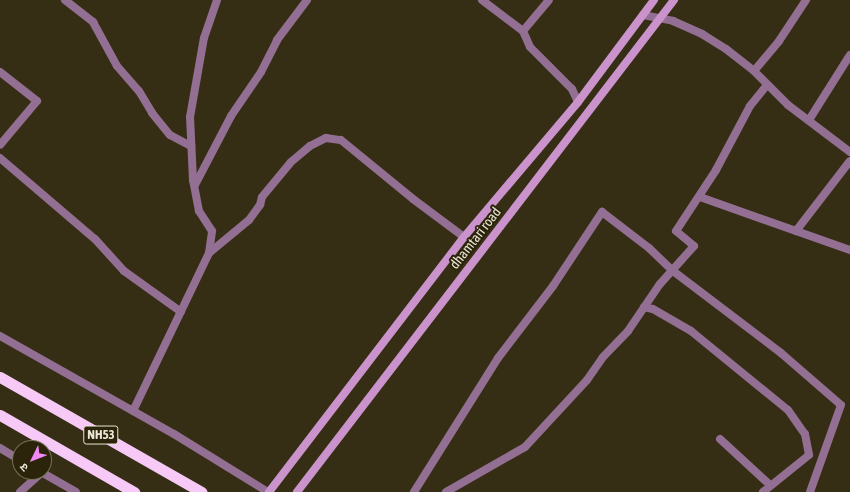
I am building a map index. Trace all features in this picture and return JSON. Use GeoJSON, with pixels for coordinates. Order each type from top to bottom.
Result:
{"type":"FeatureCollection","features":[{"type":"Feature","properties":{"kind":"highway","name":"NH53"},"geometry":{"type":"LineString","coordinates":[[0,377],[202,492]]}},
{"type":"Feature","properties":{"kind":"highway","name":"NH53"},"geometry":{"type":"LineString","coordinates":[[0,415],[134,492]]}},
{"type":"Feature","properties":{"kind":"main road"},"geometry":{"type":"LineString","coordinates":[[269,492],[464,237],[578,102],[654,0]]}},
{"type":"Feature","properties":{"kind":"main road","name":"dhamtari road"},"geometry":{"type":"LineString","coordinates":[[297,492],[674,0]]}},
{"type":"Feature","properties":{"kind":"street"},"geometry":{"type":"LineString","coordinates":[[65,0],[93,22],[117,66],[139,91],[152,113],[170,134],[191,146]]}},
{"type":"Feature","properties":{"kind":"street"},"geometry":{"type":"LineString","coordinates":[[133,411],[209,253],[212,231],[199,211],[194,186],[190,117],[202,46],[217,0]]}},
{"type":"Feature","properties":{"kind":"street"},"geometry":{"type":"LineString","coordinates":[[194,186],[231,116],[261,72],[277,40],[307,0]]}},
{"type":"Feature","properties":{"kind":"street"},"geometry":{"type":"LineString","coordinates":[[482,0],[523,31],[530,47],[572,90],[578,102]]}},
{"type":"Feature","properties":{"kind":"street"},"geometry":{"type":"LineString","coordinates":[[523,31],[549,0]]}},
{"type":"Feature","properties":{"kind":"street"},"geometry":{"type":"LineString","coordinates":[[754,71],[778,41],[806,0]]}},
{"type":"Feature","properties":{"kind":"street"},"geometry":{"type":"LineString","coordinates":[[643,15],[673,21],[702,34],[754,71],[788,105],[850,152]]}},
{"type":"Feature","properties":{"kind":"street"},"geometry":{"type":"LineString","coordinates":[[809,120],[850,55]]}},
{"type":"Feature","properties":{"kind":"street"},"geometry":{"type":"LineString","coordinates":[[0,72],[37,101],[0,145]]}},
{"type":"Feature","properties":{"kind":"street"},"geometry":{"type":"LineString","coordinates":[[446,492],[462,489],[525,446],[587,380],[603,357],[628,331],[644,308],[694,246],[676,231],[700,197],[750,106],[767,85]]}},
{"type":"Feature","properties":{"kind":"street"},"geometry":{"type":"LineString","coordinates":[[209,253],[249,220],[260,205],[262,197],[291,162],[310,146],[326,138],[341,140],[464,237]]}},
{"type":"Feature","properties":{"kind":"street"},"geometry":{"type":"LineString","coordinates":[[0,158],[95,239],[124,271],[180,312]]}},
{"type":"Feature","properties":{"kind":"street"},"geometry":{"type":"LineString","coordinates":[[796,231],[850,161]]}},
{"type":"Feature","properties":{"kind":"street"},"geometry":{"type":"LineString","coordinates":[[700,197],[850,250]]}},
{"type":"Feature","properties":{"kind":"street"},"geometry":{"type":"LineString","coordinates":[[414,492],[498,358],[553,286],[602,212],[649,248],[673,271],[781,353],[840,405],[832,437],[810,492]]}},
{"type":"Feature","properties":{"kind":"street"},"geometry":{"type":"LineString","coordinates":[[644,308],[653,309],[691,331],[788,410],[805,434],[809,456],[763,492]]}},
{"type":"Feature","properties":{"kind":"street"},"geometry":{"type":"LineString","coordinates":[[0,336],[133,411],[269,492]]}},
{"type":"Feature","properties":{"kind":"street"},"geometry":{"type":"LineString","coordinates":[[720,439],[770,485]]}},
{"type":"Feature","properties":{"kind":"street"},"geometry":{"type":"LineString","coordinates":[[0,448],[12,455]]}},
{"type":"Feature","properties":{"kind":"street"},"geometry":{"type":"LineString","coordinates":[[52,478],[76,492]]}},
{"type":"Feature","properties":{"kind":"street"},"geometry":{"type":"LineString","coordinates":[[20,492],[33,480]]}}]}
